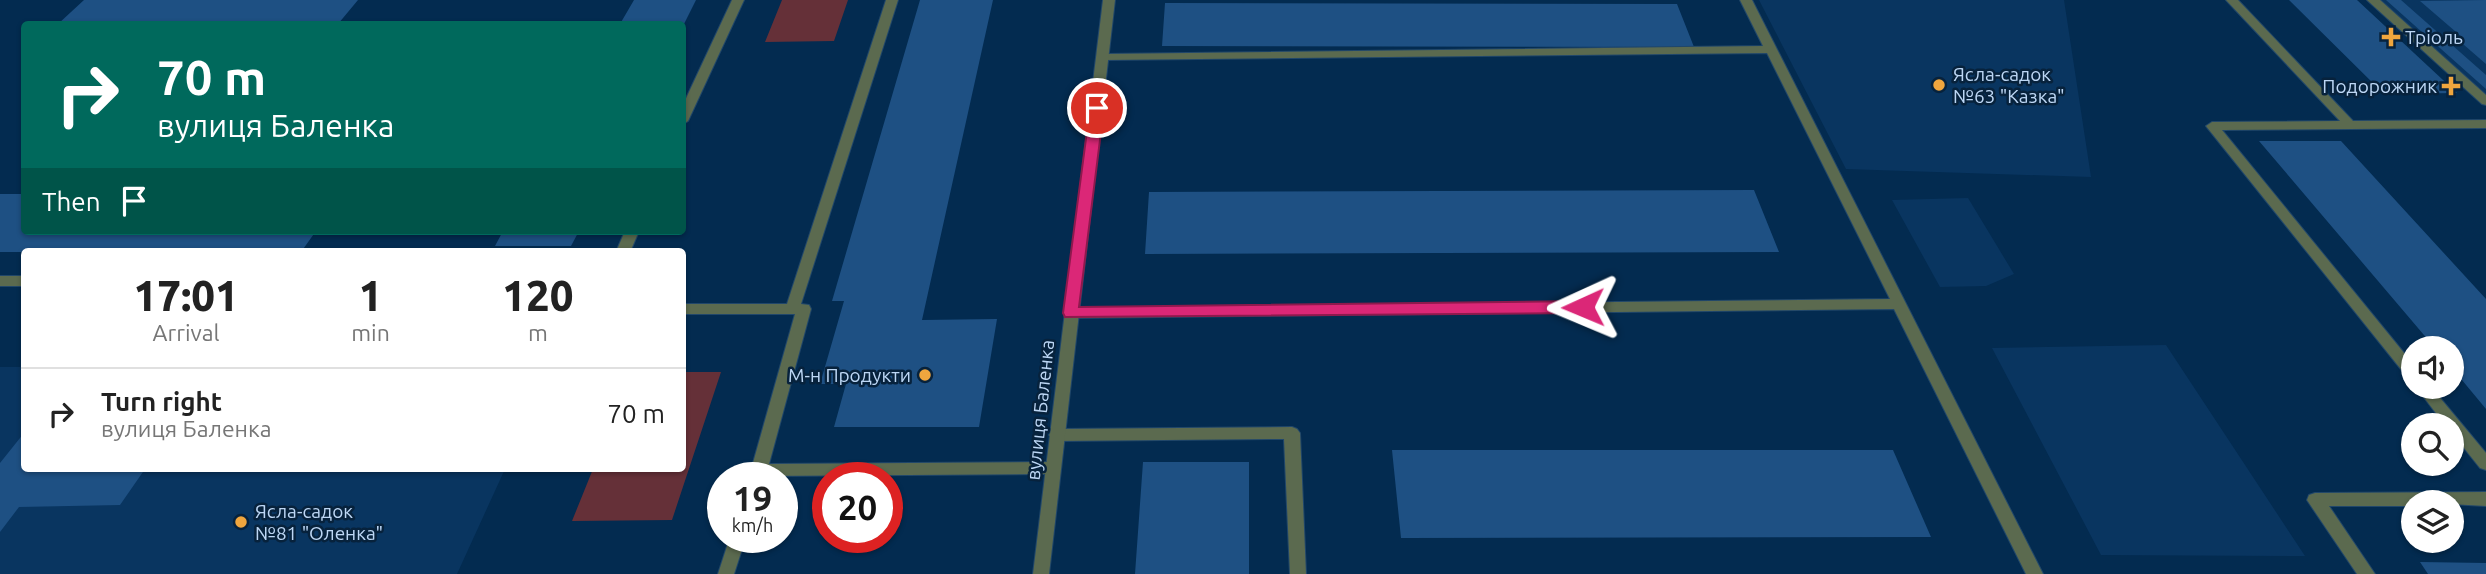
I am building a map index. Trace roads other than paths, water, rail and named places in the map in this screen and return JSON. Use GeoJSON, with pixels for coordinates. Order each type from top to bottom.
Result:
{"type":"FeatureCollection","features":[{"type":"Feature","properties":{"kind":"street"},"geometry":{"type":"LineString","coordinates":[[686,112],[738,0]]}},
{"type":"Feature","properties":{"kind":"street"},"geometry":{"type":"LineString","coordinates":[[792,309],[892,0]]}},
{"type":"Feature","properties":{"kind":"street","name":"вулиця Баленка"},"geometry":{"type":"LineString","coordinates":[[1041,574],[1109,0]]}},
{"type":"Feature","properties":{"kind":"street"},"geometry":{"type":"LineString","coordinates":[[1746,0],[2035,574]]}},
{"type":"Feature","properties":{"kind":"street"},"geometry":{"type":"LineString","coordinates":[[2232,0],[2350,125]]}},
{"type":"Feature","properties":{"kind":"street"},"geometry":{"type":"LineString","coordinates":[[2373,0],[2486,101]]}},
{"type":"Feature","properties":{"kind":"street"},"geometry":{"type":"LineString","coordinates":[[1104,57],[1771,49]]}},
{"type":"Feature","properties":{"kind":"street"},"geometry":{"type":"LineString","coordinates":[[2401,359],[2212,126],[2486,124]]}},
{"type":"Feature","properties":{"kind":"street"},"geometry":{"type":"LineString","coordinates":[[0,281],[21,281]]}},
{"type":"Feature","properties":{"kind":"street"},"geometry":{"type":"LineString","coordinates":[[1071,313],[1899,304]]}},
{"type":"Feature","properties":{"kind":"street"},"geometry":{"type":"LineString","coordinates":[[686,309],[804,309],[761,462]]}},
{"type":"Feature","properties":{"kind":"street"},"geometry":{"type":"LineString","coordinates":[[2433,399],[2486,464]]}},
{"type":"Feature","properties":{"kind":"street"},"geometry":{"type":"LineString","coordinates":[[1057,435],[1292,433],[1298,574]]}},
{"type":"Feature","properties":{"kind":"street"},"geometry":{"type":"LineString","coordinates":[[798,473],[1053,468]]}},
{"type":"Feature","properties":{"kind":"street"},"geometry":{"type":"LineString","coordinates":[[2367,574],[2315,500],[2486,499]]}},
{"type":"Feature","properties":{"kind":"street"},"geometry":{"type":"LineString","coordinates":[[726,574],[733,553]]}},
{"type":"Feature","properties":{"kind":"place","name":"Тріоль"},"geometry":{"type":"Point","coordinates":[2391,37]}},
{"type":"Feature","properties":{"kind":"place","name":"Ясла-садок №63 \"Казка\""},"geometry":{"type":"Point","coordinates":[1939,85]}},
{"type":"Feature","properties":{"kind":"place","name":"Подорожник"},"geometry":{"type":"Point","coordinates":[2451,86]}},
{"type":"Feature","properties":{"kind":"place","name":"М-н Продукти"},"geometry":{"type":"Point","coordinates":[925,375]}},
{"type":"Feature","properties":{"kind":"place","name":"Ясла-садок №81 \"Оленка\""},"geometry":{"type":"Point","coordinates":[241,522]}}]}
